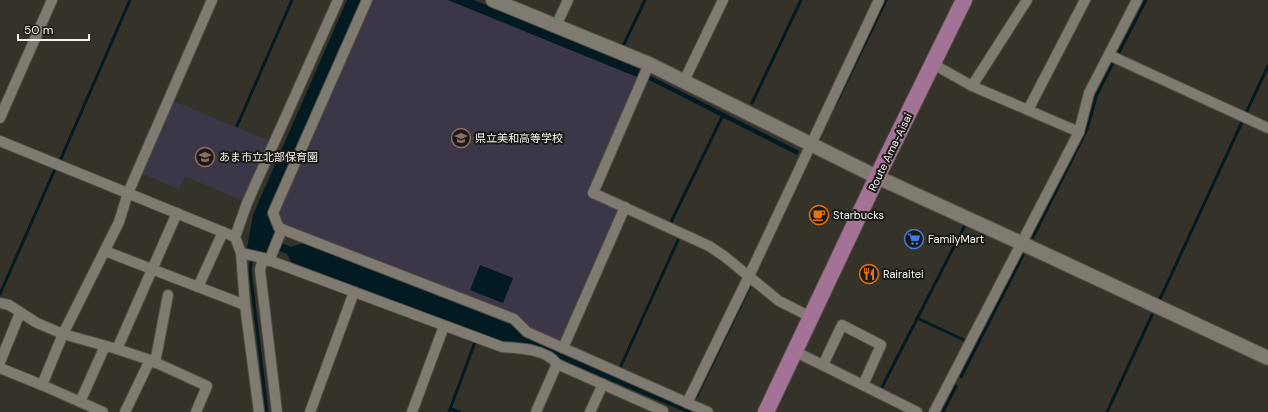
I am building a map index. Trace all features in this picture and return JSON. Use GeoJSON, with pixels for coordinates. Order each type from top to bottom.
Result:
{"type":"FeatureCollection","features":[{"type":"Feature","properties":{"kind":"main road","name":"Route Ama-Aisai"},"geometry":{"type":"LineString","coordinates":[[766,412],[952,0]]}},
{"type":"Feature","properties":{"kind":"main road","name":"Route Ama-Aisai"},"geometry":{"type":"LineString","coordinates":[[755,412],[873,175],[933,64],[964,0]]}},
{"type":"Feature","properties":{"kind":"street"},"geometry":{"type":"LineString","coordinates":[[0,118],[52,0]]}},
{"type":"Feature","properties":{"kind":"street"},"geometry":{"type":"LineString","coordinates":[[42,385],[63,334],[119,222],[128,193],[212,0]]}},
{"type":"Feature","properties":{"kind":"street"},"geometry":{"type":"LineString","coordinates":[[235,237],[246,203],[338,0]]}},
{"type":"Feature","properties":{"kind":"street"},"geometry":{"type":"LineString","coordinates":[[367,0],[273,213],[279,228],[514,319],[527,332],[708,412]]}},
{"type":"Feature","properties":{"kind":"street"},"geometry":{"type":"LineString","coordinates":[[493,0],[649,64],[873,175],[1268,358]]}},
{"type":"Feature","properties":{"kind":"street"},"geometry":{"type":"LineString","coordinates":[[556,26],[568,0]]}},
{"type":"Feature","properties":{"kind":"street"},"geometry":{"type":"LineString","coordinates":[[684,81],[723,0]]}},
{"type":"Feature","properties":{"kind":"street"},"geometry":{"type":"LineString","coordinates":[[687,403],[749,276],[879,0]]}},
{"type":"Feature","properties":{"kind":"street"},"geometry":{"type":"LineString","coordinates":[[972,86],[1027,0]]}},
{"type":"Feature","properties":{"kind":"street"},"geometry":{"type":"LineString","coordinates":[[1028,110],[1085,0]]}},
{"type":"Feature","properties":{"kind":"street"},"geometry":{"type":"LineString","coordinates":[[934,412],[1079,132],[1089,93],[1137,0]]}},
{"type":"Feature","properties":{"kind":"street"},"geometry":{"type":"LineString","coordinates":[[1109,54],[1268,128]]}},
{"type":"Feature","properties":{"kind":"street"},"geometry":{"type":"LineString","coordinates":[[649,64],[594,193],[709,246],[724,256],[779,301],[803,313]]}},
{"type":"Feature","properties":{"kind":"street"},"geometry":{"type":"LineString","coordinates":[[933,64],[972,86],[1079,132]]}},
{"type":"Feature","properties":{"kind":"street"},"geometry":{"type":"LineString","coordinates":[[0,141],[235,237],[244,254],[246,304],[259,412]]}},
{"type":"Feature","properties":{"kind":"street"},"geometry":{"type":"LineString","coordinates":[[563,348],[625,207]]}},
{"type":"Feature","properties":{"kind":"street"},"geometry":{"type":"LineString","coordinates":[[117,349],[177,213]]}},
{"type":"Feature","properties":{"kind":"street"},"geometry":{"type":"LineString","coordinates":[[277,412],[260,270],[264,259],[276,245],[282,229]]}},
{"type":"Feature","properties":{"kind":"street"},"geometry":{"type":"LineString","coordinates":[[198,287],[223,232]]}},
{"type":"Feature","properties":{"kind":"street"},"geometry":{"type":"LineString","coordinates":[[105,251],[152,270],[246,304]]}},
{"type":"Feature","properties":{"kind":"street"},"geometry":{"type":"LineString","coordinates":[[244,254],[264,259],[502,347],[529,349],[554,359],[557,364],[663,410],[662,412]]}},
{"type":"Feature","properties":{"kind":"street"},"geometry":{"type":"LineString","coordinates":[[310,412],[354,292]]}},
{"type":"Feature","properties":{"kind":"street"},"geometry":{"type":"LineString","coordinates":[[125,412],[153,361],[168,295]]}},
{"type":"Feature","properties":{"kind":"street"},"geometry":{"type":"LineString","coordinates":[[0,303],[9,305],[37,323],[63,334],[153,361],[207,386],[196,412]]}},
{"type":"Feature","properties":{"kind":"street"},"geometry":{"type":"LineString","coordinates":[[0,362],[20,313]]}},
{"type":"Feature","properties":{"kind":"street"},"geometry":{"type":"LineString","coordinates":[[824,365],[842,325],[881,345],[863,385]]}},
{"type":"Feature","properties":{"kind":"street"},"geometry":{"type":"LineString","coordinates":[[412,412],[444,326]]}},
{"type":"Feature","properties":{"kind":"street"},"geometry":{"type":"LineString","coordinates":[[80,402],[105,346]]}},
{"type":"Feature","properties":{"kind":"street"},"geometry":{"type":"LineString","coordinates":[[794,351],[917,412]]}},
{"type":"Feature","properties":{"kind":"street"},"geometry":{"type":"LineString","coordinates":[[536,412],[557,364]]}},
{"type":"Feature","properties":{"kind":"street"},"geometry":{"type":"LineString","coordinates":[[0,368],[103,412]]}},
{"type":"Feature","properties":{"kind":"street"},"geometry":{"type":"LineString","coordinates":[[590,412],[603,384]]}},
{"type":"Feature","properties":{"kind":"shaded area","name":"県立美和高等学校"},"geometry":{"type":"Polygon","coordinates":[[[370,0],[448,0],[637,77],[639,80],[588,197],[620,211],[561,344],[281,226],[276,214],[370,0]]]}},
{"type":"Feature","properties":{"kind":"shaded area","name":"あま市立北部保育園"},"geometry":{"type":"Polygon","coordinates":[[[171,100],[270,141],[243,201],[185,176],[179,189],[140,173],[171,100]]]}},
{"type":"Feature","properties":{"kind":"water"},"geometry":{"type":"Polygon","coordinates":[[[347,0],[362,0],[268,214],[276,236],[275,240],[291,247],[303,243],[511,322],[699,412],[685,412],[520,343],[498,340],[292,264],[287,254],[272,248],[268,256],[247,248],[253,215],[347,0]]]}},
{"type":"Feature","properties":{"kind":"water"},"geometry":{"type":"Polygon","coordinates":[[[448,0],[474,0],[640,67],[640,76],[637,77],[448,0]]]}},
{"type":"Feature","properties":{"kind":"water"},"geometry":{"type":"Polygon","coordinates":[[[649,75],[799,151],[797,155],[647,79],[649,75]]]}},
{"type":"Feature","properties":{"kind":"water"},"geometry":{"type":"Polygon","coordinates":[[[480,265],[513,278],[503,303],[470,290],[480,265]]]}},
{"type":"Feature","properties":{"kind":"waterway"},"geometry":{"type":"LineString","coordinates":[[60,161],[130,0]]}},
{"type":"Feature","properties":{"kind":"waterway"},"geometry":{"type":"LineString","coordinates":[[237,126],[292,0]]}},
{"type":"Feature","properties":{"kind":"waterway"},"geometry":{"type":"LineString","coordinates":[[624,44],[645,0]]}},
{"type":"Feature","properties":{"kind":"waterway"},"geometry":{"type":"LineString","coordinates":[[752,103],[801,0]]}},
{"type":"Feature","properties":{"kind":"waterway"},"geometry":{"type":"LineString","coordinates":[[835,105],[886,0]]}},
{"type":"Feature","properties":{"kind":"waterway"},"geometry":{"type":"LineString","coordinates":[[1119,52],[1146,0]]}},
{"type":"Feature","properties":{"kind":"waterway"},"geometry":{"type":"LineString","coordinates":[[1033,237],[1087,129],[1097,94],[1113,63]]}},
{"type":"Feature","properties":{"kind":"waterway"},"geometry":{"type":"LineString","coordinates":[[1246,113],[1268,66]]}},
{"type":"Feature","properties":{"kind":"waterway"},"geometry":{"type":"LineString","coordinates":[[671,222],[723,115]]}},
{"type":"Feature","properties":{"kind":"waterway"},"geometry":{"type":"LineString","coordinates":[[1160,299],[1242,122]]}},
{"type":"Feature","properties":{"kind":"waterway"},"geometry":{"type":"LineString","coordinates":[[0,294],[55,169]]}},
{"type":"Feature","properties":{"kind":"waterway"},"geometry":{"type":"LineString","coordinates":[[880,391],[964,227]]}},
{"type":"Feature","properties":{"kind":"waterway"},"geometry":{"type":"LineString","coordinates":[[620,368],[678,240]]}},
{"type":"Feature","properties":{"kind":"waterway"},"geometry":{"type":"LineString","coordinates":[[961,377],[1023,255]]}},
{"type":"Feature","properties":{"kind":"waterway"},"geometry":{"type":"LineString","coordinates":[[252,257],[250,270],[267,412]]}},
{"type":"Feature","properties":{"kind":"waterway"},"geometry":{"type":"LineString","coordinates":[[696,397],[750,286]]}},
{"type":"Feature","properties":{"kind":"waterway"},"geometry":{"type":"LineString","coordinates":[[1107,412],[1152,315]]}},
{"type":"Feature","properties":{"kind":"waterway"},"geometry":{"type":"LineString","coordinates":[[917,318],[964,340]]}},
{"type":"Feature","properties":{"kind":"waterway"},"geometry":{"type":"LineString","coordinates":[[449,412],[475,342]]}},
{"type":"Feature","properties":{"kind":"waterway"},"geometry":{"type":"LineString","coordinates":[[943,412],[956,386]]}},
{"type":"Feature","properties":{"kind":"waterway"},"geometry":{"type":"LineString","coordinates":[[451,409],[459,412]]}},
{"type":"Feature","properties":{"kind":"place","name":"県立美和高等学校"},"geometry":{"type":"Point","coordinates":[461,138]}},
{"type":"Feature","properties":{"kind":"place","name":"あま市立北部保育園"},"geometry":{"type":"Point","coordinates":[205,157]}},
{"type":"Feature","properties":{"kind":"place","name":"Starbucks"},"geometry":{"type":"Point","coordinates":[819,215]}},
{"type":"Feature","properties":{"kind":"place","name":"FamilyMart"},"geometry":{"type":"Point","coordinates":[914,239]}},
{"type":"Feature","properties":{"kind":"place","name":"Rairaitei"},"geometry":{"type":"Point","coordinates":[869,274]}}]}
